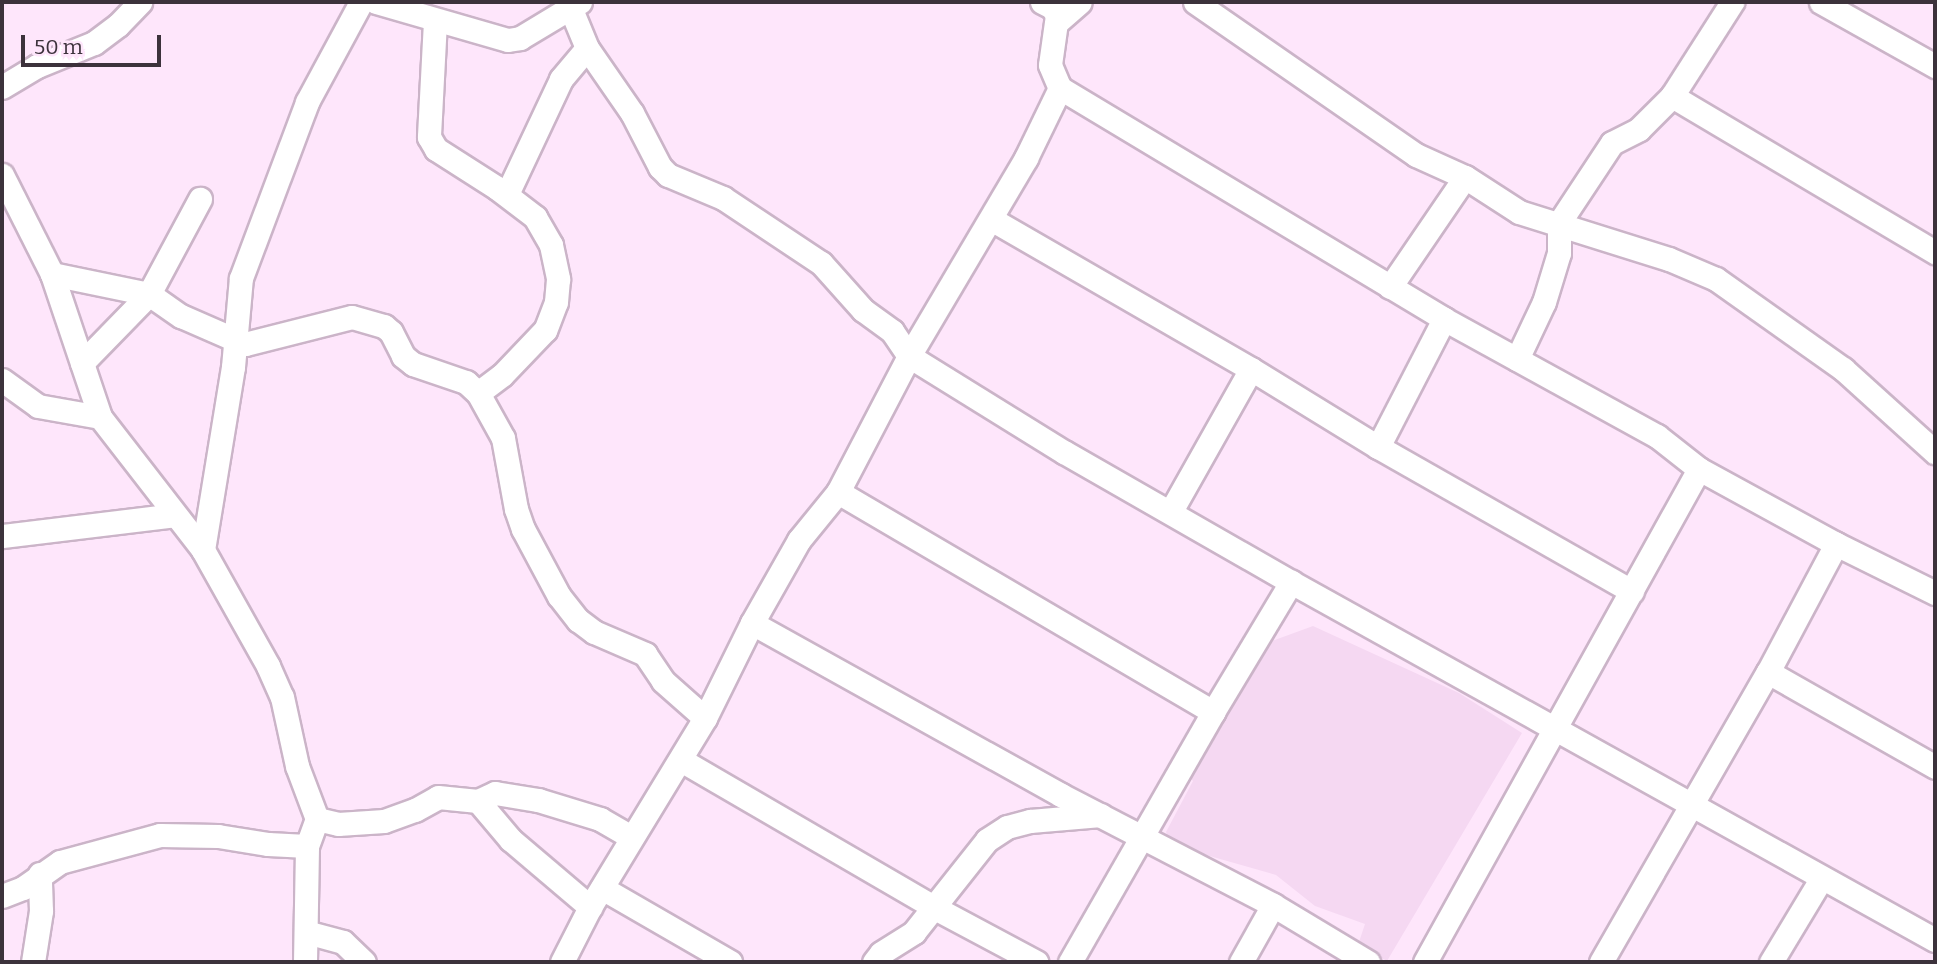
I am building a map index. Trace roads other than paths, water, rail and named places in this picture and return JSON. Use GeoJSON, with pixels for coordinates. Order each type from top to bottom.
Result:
{"type":"FeatureCollection","features":[{"type":"Feature","properties":{"kind":"street"},"geometry":{"type":"LineString","coordinates":[[2,87],[37,66],[94,43],[118,25],[140,2]]}},
{"type":"Feature","properties":{"kind":"street"},"geometry":{"type":"LineString","coordinates":[[203,550],[241,278],[307,102],[361,2]]}},
{"type":"Feature","properties":{"kind":"street"},"geometry":{"type":"LineString","coordinates":[[376,2],[508,40],[520,38],[573,4],[587,48],[632,113],[654,156],[668,175],[723,198],[821,263],[863,310],[892,331],[909,356],[1064,452],[1291,582],[1935,940]]}},
{"type":"Feature","properties":{"kind":"street"},"geometry":{"type":"LineString","coordinates":[[1042,2],[1052,7],[1057,22],[1050,65],[1060,88],[1444,319],[1657,436],[1699,469],[1836,544],[1935,593]]}},
{"type":"Feature","properties":{"kind":"street"},"geometry":{"type":"LineString","coordinates":[[1057,22],[1080,2]]}},
{"type":"Feature","properties":{"kind":"street"},"geometry":{"type":"LineString","coordinates":[[1195,2],[1416,155],[1465,177],[1519,212],[1670,259],[1716,279],[1843,369],[1935,452]]}},
{"type":"Feature","properties":{"kind":"street"},"geometry":{"type":"LineString","coordinates":[[1517,359],[1544,302],[1559,253],[1559,223],[1612,143],[1639,129],[1672,96],[1732,2]]}},
{"type":"Feature","properties":{"kind":"street"},"geometry":{"type":"LineString","coordinates":[[1821,2],[1935,66]]}},
{"type":"Feature","properties":{"kind":"street"},"geometry":{"type":"LineString","coordinates":[[435,21],[429,137],[436,149],[507,194],[535,216],[551,245],[558,279],[556,302],[544,330],[502,375],[478,393]]}},
{"type":"Feature","properties":{"kind":"street"},"geometry":{"type":"LineString","coordinates":[[507,194],[561,79],[587,48]]}},
{"type":"Feature","properties":{"kind":"street"},"geometry":{"type":"LineString","coordinates":[[562,962],[631,838],[705,718],[752,623],[799,540],[838,492],[909,356],[991,219],[1060,88]]}},
{"type":"Feature","properties":{"kind":"street"},"geometry":{"type":"LineString","coordinates":[[1672,96],[1935,252]]}},
{"type":"Feature","properties":{"kind":"street"},"geometry":{"type":"LineString","coordinates":[[2,175],[52,274],[100,417],[203,550],[282,697],[297,766],[317,819],[307,846],[305,962]]}},
{"type":"Feature","properties":{"kind":"street"},"geometry":{"type":"LineString","coordinates":[[1390,287],[1465,177]]}},
{"type":"Feature","properties":{"kind":"street"},"geometry":{"type":"LineString","coordinates":[[82,363],[149,295],[200,199]]}},
{"type":"Feature","properties":{"kind":"street"},"geometry":{"type":"LineString","coordinates":[[991,219],[1251,369],[1378,447],[1632,591]]}},
{"type":"Feature","properties":{"kind":"street"},"geometry":{"type":"LineString","coordinates":[[52,274],[149,295],[181,316],[234,341],[247,344],[352,317],[363,318],[377,322],[391,332],[403,356],[413,364],[466,382],[478,393],[503,438],[523,529],[559,596],[584,626],[645,654],[663,681],[705,718]]}},
{"type":"Feature","properties":{"kind":"street"},"geometry":{"type":"LineString","coordinates":[[1378,447],[1444,319]]}},
{"type":"Feature","properties":{"kind":"street"},"geometry":{"type":"LineString","coordinates":[[1171,512],[1251,369]]}},
{"type":"Feature","properties":{"kind":"street"},"geometry":{"type":"LineString","coordinates":[[2,380],[38,406],[100,417]]}},
{"type":"Feature","properties":{"kind":"street"},"geometry":{"type":"LineString","coordinates":[[1425,962],[1699,469]]}},
{"type":"Feature","properties":{"kind":"street"},"geometry":{"type":"LineString","coordinates":[[838,492],[1213,712]]}},
{"type":"Feature","properties":{"kind":"street"},"geometry":{"type":"LineString","coordinates":[[2,536],[175,515]]}},
{"type":"Feature","properties":{"kind":"street"},"geometry":{"type":"LineString","coordinates":[[1601,962],[1768,672],[1836,544]]}},
{"type":"Feature","properties":{"kind":"street"},"geometry":{"type":"LineString","coordinates":[[1070,962],[1291,582]]}},
{"type":"Feature","properties":{"kind":"street"},"geometry":{"type":"LineString","coordinates":[[752,623],[1101,816],[1273,905],[1368,962]]}},
{"type":"Feature","properties":{"kind":"street"},"geometry":{"type":"LineString","coordinates":[[1768,672],[1935,767]]}},
{"type":"Feature","properties":{"kind":"street"},"geometry":{"type":"LineString","coordinates":[[681,760],[936,908],[1035,962]]}},
{"type":"Feature","properties":{"kind":"street"},"geometry":{"type":"LineString","coordinates":[[317,819],[338,824],[384,821],[415,810],[438,797],[478,802],[495,793],[538,800],[600,819],[631,838]]}},
{"type":"Feature","properties":{"kind":"street"},"geometry":{"type":"LineString","coordinates":[[478,802],[511,840],[596,898],[730,962]]}},
{"type":"Feature","properties":{"kind":"street"},"geometry":{"type":"LineString","coordinates":[[874,962],[881,953],[914,932],[936,908],[987,840],[1007,827],[1030,821],[1101,816]]}},
{"type":"Feature","properties":{"kind":"street"},"geometry":{"type":"LineString","coordinates":[[2,896],[23,888],[40,874],[79,854],[160,835],[218,836],[268,844],[307,846]]}},
{"type":"Feature","properties":{"kind":"street"},"geometry":{"type":"LineString","coordinates":[[33,962],[41,911],[40,874]]}},
{"type":"Feature","properties":{"kind":"street"},"geometry":{"type":"LineString","coordinates":[[1771,962],[1821,879]]}},
{"type":"Feature","properties":{"kind":"street"},"geometry":{"type":"LineString","coordinates":[[1241,962],[1273,905]]}},
{"type":"Feature","properties":{"kind":"street"},"geometry":{"type":"LineString","coordinates":[[306,932],[343,942],[364,962]]}}]}
